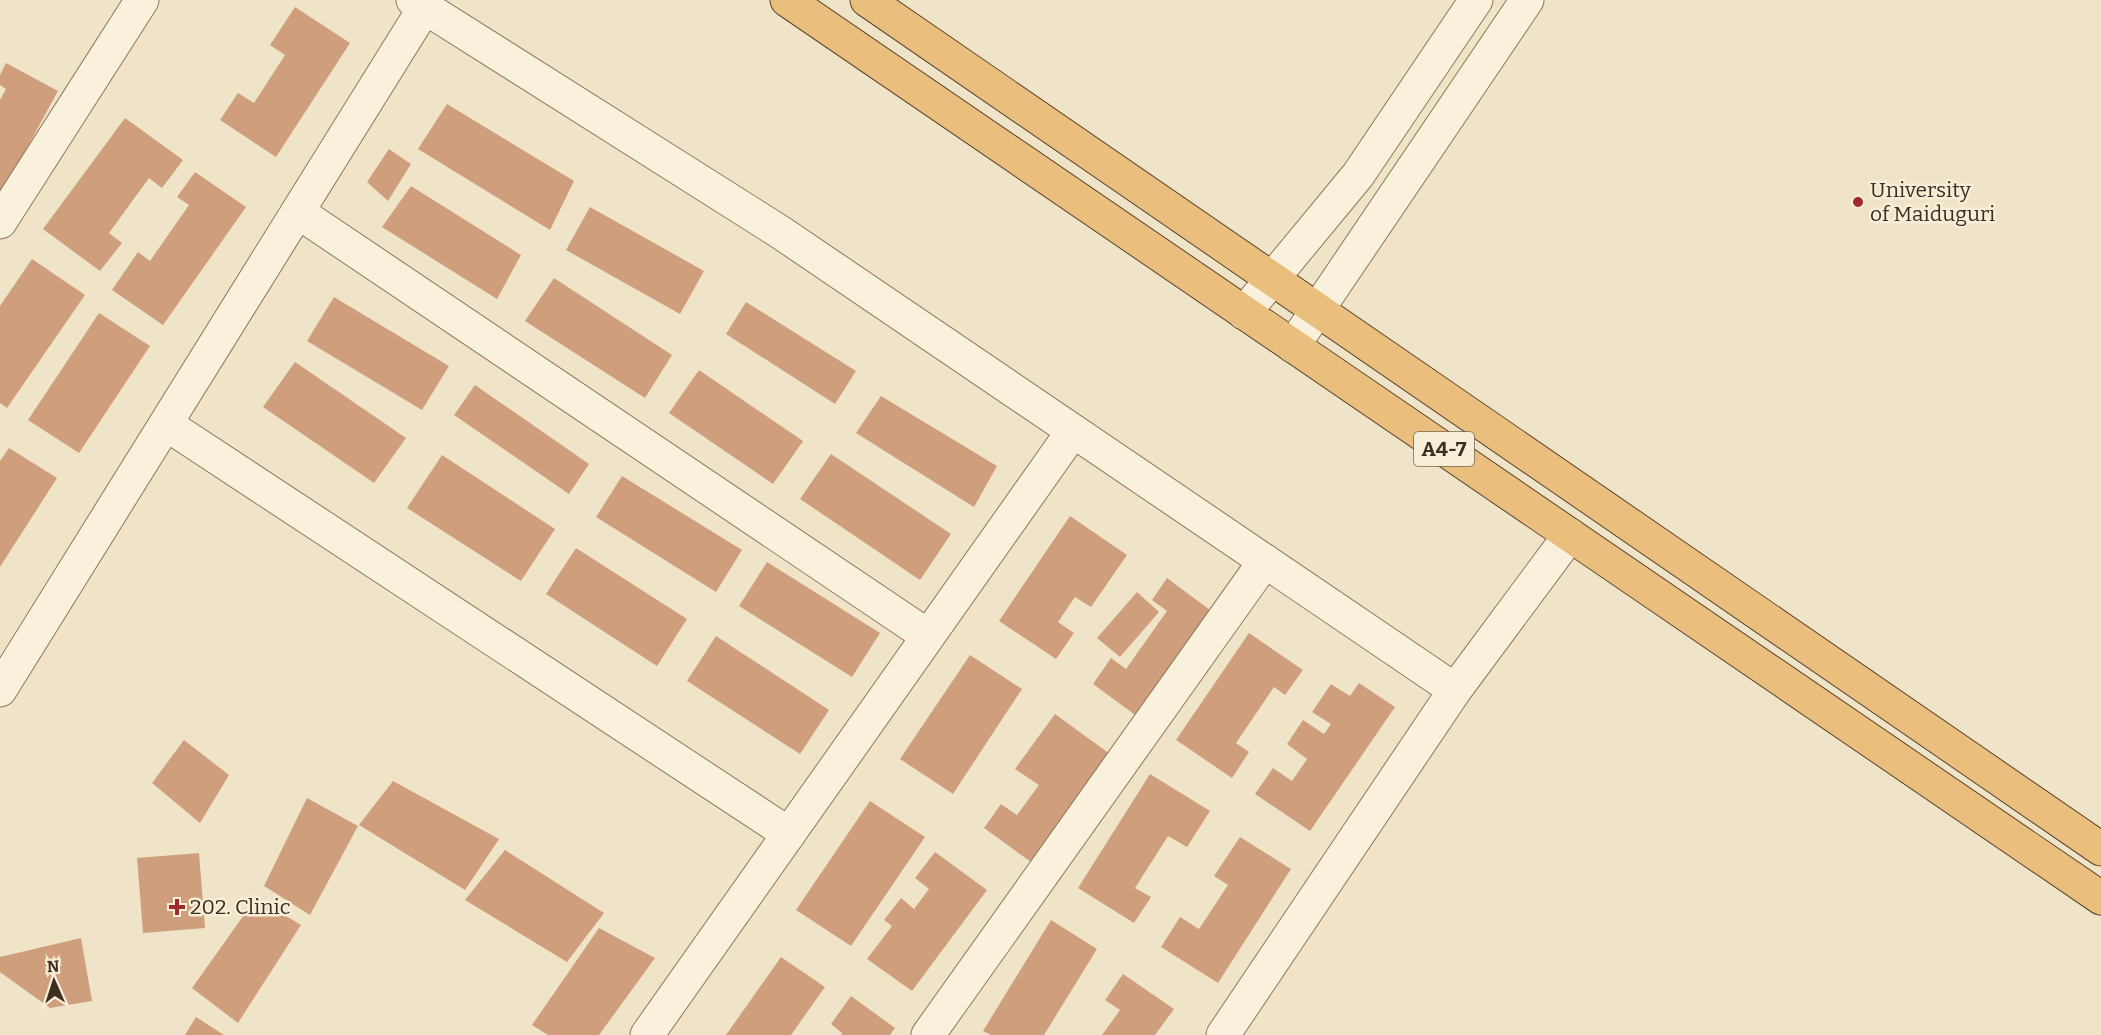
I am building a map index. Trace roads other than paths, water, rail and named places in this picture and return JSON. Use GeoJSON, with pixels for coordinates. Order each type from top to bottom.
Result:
{"type":"FeatureCollection","features":[{"type":"Feature","properties":{"kind":"highway","name":"A4-7"},"geometry":{"type":"LineString","coordinates":[[787,0],[2101,898]]}},
{"type":"Feature","properties":{"kind":"highway","name":"A4-7"},"geometry":{"type":"LineString","coordinates":[[867,0],[2101,849]]}},
{"type":"Feature","properties":{"kind":"street"},"geometry":{"type":"LineString","coordinates":[[0,222],[142,0]]}},
{"type":"Feature","properties":{"kind":"street"},"geometry":{"type":"LineString","coordinates":[[1244,313],[1358,175],[1476,0]]}},
{"type":"Feature","properties":{"kind":"street"},"geometry":{"type":"LineString","coordinates":[[1293,346],[1527,0]]}},
{"type":"Feature","properties":{"kind":"street"},"geometry":{"type":"LineString","coordinates":[[0,690],[298,212],[419,4],[780,232],[1455,690]]}},
{"type":"Feature","properties":{"kind":"street"},"geometry":{"type":"LineString","coordinates":[[298,212],[928,636]]}},
{"type":"Feature","properties":{"kind":"street"},"geometry":{"type":"LineString","coordinates":[[166,424],[789,834]]}},
{"type":"Feature","properties":{"kind":"street"},"geometry":{"type":"LineString","coordinates":[[647,1035],[1073,430]]}},
{"type":"Feature","properties":{"kind":"street"},"geometry":{"type":"LineString","coordinates":[[1223,1035],[1455,690],[1570,535]]}},
{"type":"Feature","properties":{"kind":"street"},"geometry":{"type":"LineString","coordinates":[[928,1035],[1265,561]]}},
{"type":"Feature","properties":{"kind":"place","name":"University of Maiduguri"},"geometry":{"type":"Point","coordinates":[1858,202]}},
{"type":"Feature","properties":{"kind":"place","name":"202. Clinic"},"geometry":{"type":"Point","coordinates":[177,907]}}]}
